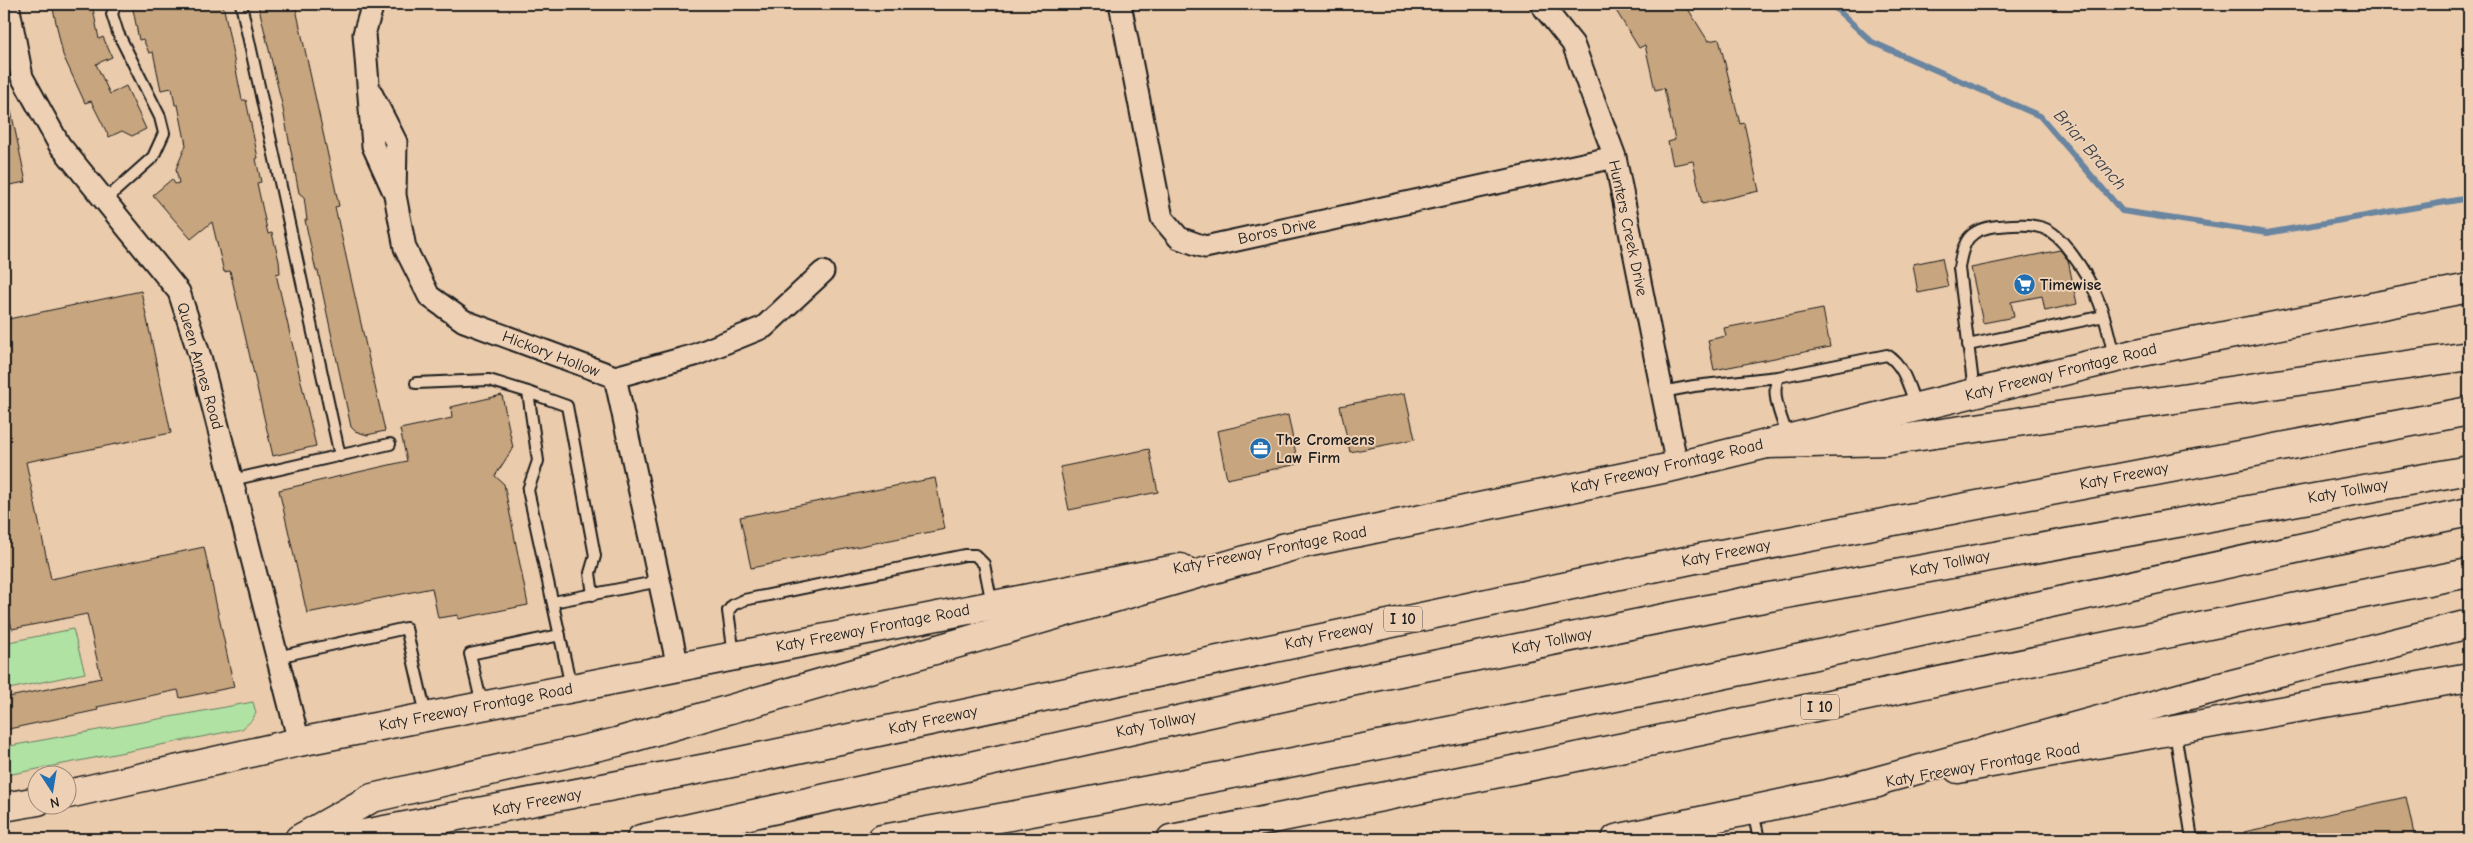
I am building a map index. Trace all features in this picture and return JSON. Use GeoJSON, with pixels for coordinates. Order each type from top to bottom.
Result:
{"type":"FeatureCollection","features":[{"type":"Feature","properties":{"kind":"main road","name":"Katy Freeway Frontage Road"},"geometry":{"type":"LineString","coordinates":[[78,792],[299,742],[426,716],[1304,544],[1677,466],[2114,358],[2469,288]]}},
{"type":"Feature","properties":{"kind":"main road"},"geometry":{"type":"LineString","coordinates":[[1778,441],[1887,441],[2469,356]]}},
{"type":"Feature","properties":{"kind":"main road","name":"Katy Freeway"},"geometry":{"type":"LineString","coordinates":[[338,839],[722,765],[1685,561],[2469,411]]}},
{"type":"Feature","properties":{"kind":"main road","name":"Katy Tollway"},"geometry":{"type":"LineString","coordinates":[[641,839],[1350,682],[1729,605],[2013,551],[2469,470]]}},
{"type":"Feature","properties":{"kind":"main road"},"geometry":{"type":"LineString","coordinates":[[882,839],[1289,763],[1537,713],[2469,512]]}},
{"type":"Feature","properties":{"kind":"main road"},"geometry":{"type":"LineString","coordinates":[[299,839],[372,798],[617,742],[1304,544]]}},
{"type":"Feature","properties":{"kind":"main road","name":"I 10"},"geometry":{"type":"LineString","coordinates":[[1171,839],[1710,730],[2236,618],[2469,573]]}},
{"type":"Feature","properties":{"kind":"main road"},"geometry":{"type":"LineString","coordinates":[[1855,787],[2201,692],[2469,624]]}},
{"type":"Feature","properties":{"kind":"main road","name":"Katy Freeway Frontage Road"},"geometry":{"type":"LineString","coordinates":[[1616,839],[1855,787],[2175,732],[2469,677]]}},
{"type":"Feature","properties":{"kind":"main road"},"geometry":{"type":"LineString","coordinates":[[4,807],[28,803]]}},
{"type":"Feature","properties":{"kind":"street","name":"Queen Annes Road"},"geometry":{"type":"LineString","coordinates":[[8,4],[22,78],[59,144],[179,292],[201,360],[299,742]]}},
{"type":"Feature","properties":{"kind":"street","name":"Hickory Hollow"},"geometry":{"type":"LineString","coordinates":[[373,4],[364,34],[373,146],[395,195],[405,248],[429,296],[464,321],[615,377],[678,667]]}},
{"type":"Feature","properties":{"kind":"street","name":"Boros Drive"},"geometry":{"type":"LineString","coordinates":[[1120,4],[1162,218],[1179,238],[1205,247],[1615,158]]}},
{"type":"Feature","properties":{"kind":"street","name":"Hunters Creek Drive"},"geometry":{"type":"LineString","coordinates":[[1542,4],[1573,44],[1615,158],[1677,466]]}},
{"type":"Feature","properties":{"kind":"street"},"geometry":{"type":"LineString","coordinates":[[615,377],[695,355],[764,328],[823,272]]}},
{"type":"Feature","properties":{"kind":"lane"},"geometry":{"type":"LineString","coordinates":[[105,200],[153,157],[164,133],[160,117],[118,33],[112,14],[116,4]]}},
{"type":"Feature","properties":{"kind":"lane"},"geometry":{"type":"LineString","coordinates":[[241,4],[340,456]]}},
{"type":"Feature","properties":{"kind":"lane"},"geometry":{"type":"LineString","coordinates":[[1974,393],[1958,268],[1962,250],[1968,236],[1987,228],[2019,224],[2043,228],[2062,241],[2088,274],[2104,316],[2114,358]]}},
{"type":"Feature","properties":{"kind":"lane"},"geometry":{"type":"LineString","coordinates":[[1968,345],[2104,316]]}},
{"type":"Feature","properties":{"kind":"lane"},"geometry":{"type":"LineString","coordinates":[[1662,392],[1694,386],[1778,377],[1887,355],[1896,360],[1917,407]]}},
{"type":"Feature","properties":{"kind":"lane"},"geometry":{"type":"LineString","coordinates":[[1778,377],[1774,386],[1778,441]]}},
{"type":"Feature","properties":{"kind":"lane"},"geometry":{"type":"LineString","coordinates":[[416,383],[489,380],[568,406],[595,556],[590,573],[593,595]]}},
{"type":"Feature","properties":{"kind":"lane"},"geometry":{"type":"LineString","coordinates":[[528,392],[538,461],[528,490],[571,688]]}},
{"type":"Feature","properties":{"kind":"lane"},"geometry":{"type":"LineString","coordinates":[[232,480],[390,444]]}},
{"type":"Feature","properties":{"kind":"lane"},"geometry":{"type":"LineString","coordinates":[[734,656],[728,611],[733,605],[744,600],[966,555],[975,556],[984,564],[992,605]]}},
{"type":"Feature","properties":{"kind":"lane"},"geometry":{"type":"LineString","coordinates":[[553,602],[660,582]]}},
{"type":"Feature","properties":{"kind":"lane"},"geometry":{"type":"LineString","coordinates":[[277,658],[406,628],[426,716]]}},
{"type":"Feature","properties":{"kind":"lane"},"geometry":{"type":"LineString","coordinates":[[482,706],[470,654],[560,635]]}},
{"type":"Feature","properties":{"kind":"lane"},"geometry":{"type":"LineString","coordinates":[[2175,732],[2192,839]]}},
{"type":"Feature","properties":{"kind":"lane"},"geometry":{"type":"LineString","coordinates":[[1753,808],[1759,839]]}},
{"type":"Feature","properties":{"kind":"green space"},"geometry":{"type":"Polygon","coordinates":[[[73,629],[85,673],[4,690],[4,643],[73,629]]]}},
{"type":"Feature","properties":{"kind":"green space"},"geometry":{"type":"Polygon","coordinates":[[[253,702],[256,713],[252,720],[242,729],[53,766],[28,766],[28,771],[7,775],[4,747],[253,702]]]}},
{"type":"Feature","properties":{"kind":"building"},"geometry":{"type":"Polygon","coordinates":[[[52,4],[92,4],[99,39],[103,37],[112,57],[96,64],[110,94],[126,86],[146,129],[132,136],[122,131],[109,137],[91,101],[85,103],[63,55],[52,4]]]}},
{"type":"Feature","properties":{"kind":"building"},"geometry":{"type":"Polygon","coordinates":[[[132,4],[223,4],[242,100],[246,100],[258,158],[256,159],[261,182],[257,183],[268,234],[272,233],[279,261],[280,273],[276,274],[316,446],[273,456],[230,271],[224,272],[212,222],[191,239],[153,195],[172,179],[175,184],[179,183],[176,169],[186,145],[178,105],[175,105],[172,88],[161,90],[153,52],[149,53],[143,39],[139,40],[132,4]]]}},
{"type":"Feature","properties":{"kind":"building"},"geometry":{"type":"Polygon","coordinates":[[[258,4],[295,4],[339,206],[335,207],[385,431],[367,435],[355,431],[351,427],[318,271],[316,271],[305,220],[307,220],[304,197],[299,193],[282,104],[258,4]]]}},
{"type":"Feature","properties":{"kind":"building"},"geometry":{"type":"Polygon","coordinates":[[[1612,4],[1685,4],[1708,41],[1719,39],[1740,124],[1744,123],[1759,191],[1702,204],[1693,161],[1673,165],[1668,142],[1675,140],[1664,88],[1655,90],[1645,45],[1639,48],[1612,4]]]}},
{"type":"Feature","properties":{"kind":"building"},"geometry":{"type":"Polygon","coordinates":[[[4,111],[11,111],[26,182],[4,186],[4,111]]]}},
{"type":"Feature","properties":{"kind":"building"},"geometry":{"type":"Polygon","coordinates":[[[2060,250],[2068,260],[2077,304],[2045,311],[2042,296],[2011,302],[2014,317],[1983,323],[1971,268],[2060,250]]]}},
{"type":"Feature","properties":{"kind":"building"},"geometry":{"type":"Polygon","coordinates":[[[1942,258],[1948,287],[1918,293],[1913,264],[1942,258]]]}},
{"type":"Feature","properties":{"kind":"building"},"geometry":{"type":"Polygon","coordinates":[[[141,291],[171,433],[26,462],[51,579],[204,547],[234,687],[180,698],[178,690],[97,707],[98,710],[4,730],[4,698],[101,678],[87,614],[12,629],[4,591],[4,320],[141,291]]]}},
{"type":"Feature","properties":{"kind":"building"},"geometry":{"type":"Polygon","coordinates":[[[1823,309],[1830,347],[1714,370],[1708,340],[1726,336],[1724,328],[1823,309]]]}},
{"type":"Feature","properties":{"kind":"building"},"geometry":{"type":"Polygon","coordinates":[[[1405,393],[1415,439],[1350,452],[1340,406],[1405,393]]]}},
{"type":"Feature","properties":{"kind":"building"},"geometry":{"type":"Polygon","coordinates":[[[502,395],[513,448],[495,476],[504,484],[528,605],[458,619],[458,615],[438,618],[432,588],[307,613],[279,490],[407,461],[400,429],[452,418],[451,407],[502,395]]]}},
{"type":"Feature","properties":{"kind":"building"},"geometry":{"type":"Polygon","coordinates":[[[1288,415],[1298,464],[1227,479],[1217,431],[1288,415]]]}},
{"type":"Feature","properties":{"kind":"building"},"geometry":{"type":"Polygon","coordinates":[[[1149,449],[1158,492],[1069,510],[1060,467],[1149,449]]]}},
{"type":"Feature","properties":{"kind":"building"},"geometry":{"type":"Polygon","coordinates":[[[935,478],[945,529],[751,568],[740,517],[935,478]]]}},
{"type":"Feature","properties":{"kind":"building"},"geometry":{"type":"Polygon","coordinates":[[[2406,797],[2415,839],[2245,839],[2244,832],[2406,797]]]}},
{"type":"Feature","properties":{"kind":"waterway","name":"Briar Branch"},"geometry":{"type":"LineString","coordinates":[[1831,4],[1872,42],[2040,116],[2122,211],[2267,233],[2469,198]]}},
{"type":"Feature","properties":{"kind":"place","name":"Timewise"},"geometry":{"type":"Point","coordinates":[2024,285]}},
{"type":"Feature","properties":{"kind":"place","name":"The Cromeens Law Firm"},"geometry":{"type":"Point","coordinates":[1260,449]}}]}
